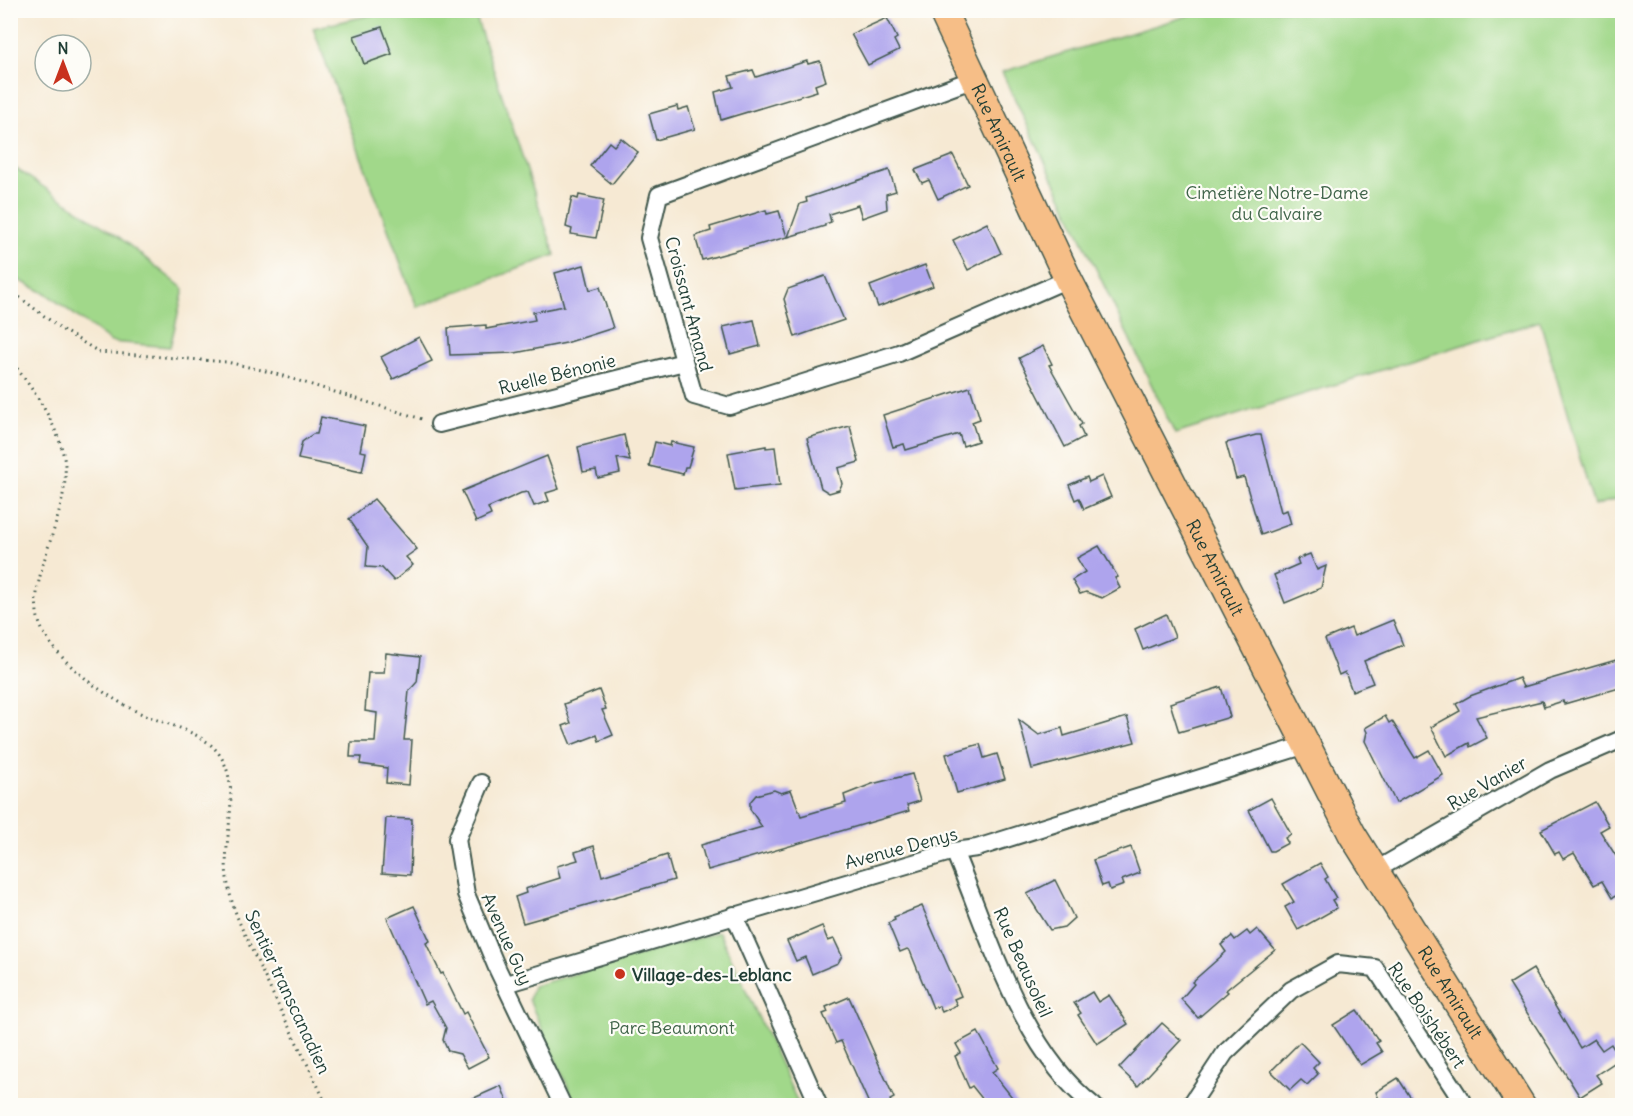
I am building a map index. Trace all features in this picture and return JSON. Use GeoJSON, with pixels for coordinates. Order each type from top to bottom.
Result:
{"type":"FeatureCollection","features":[{"type":"Feature","properties":{"kind":"main road","name":"Rue Amirault"},"geometry":{"type":"LineString","coordinates":[[942,10],[1068,279],[1352,834],[1522,1106]]}},
{"type":"Feature","properties":{"kind":"street","name":"Croissant Amand"},"geometry":{"type":"LineString","coordinates":[[974,79],[659,195],[649,238],[694,396],[729,406],[898,353],[1068,279]]}},
{"type":"Feature","properties":{"kind":"street","name":"Ruelle Bénonie"},"geometry":{"type":"LineString","coordinates":[[438,423],[684,362]]}},
{"type":"Feature","properties":{"kind":"street","name":"Rue Vanier"},"geometry":{"type":"LineString","coordinates":[[1376,870],[1550,770],[1621,744]]}},
{"type":"Feature","properties":{"kind":"street","name":"Avenue Denys"},"geometry":{"type":"LineString","coordinates":[[506,984],[954,851],[977,848],[1306,745]]}},
{"type":"Feature","properties":{"kind":"street","name":"Avenue Guy"},"geometry":{"type":"LineString","coordinates":[[482,783],[457,839],[466,894],[563,1106]]}},
{"type":"Feature","properties":{"kind":"street","name":"Rue Beausoleil"},"geometry":{"type":"LineString","coordinates":[[954,851],[1025,1024],[1078,1093],[1094,1106]]}},
{"type":"Feature","properties":{"kind":"street"},"geometry":{"type":"LineString","coordinates":[[734,915],[819,1106]]}},
{"type":"Feature","properties":{"kind":"street","name":"Rue Boishébert"},"geometry":{"type":"LineString","coordinates":[[1190,1106],[1225,1053],[1291,990],[1338,964],[1375,968],[1465,1106]]}},
{"type":"Feature","properties":{"kind":"path"},"geometry":{"type":"LineString","coordinates":[[10,290],[70,336],[99,352],[227,362],[270,372],[438,423]]}},
{"type":"Feature","properties":{"kind":"path","name":"Sentier transcanadien"},"geometry":{"type":"LineString","coordinates":[[10,359],[39,399],[58,438],[64,459],[63,502],[39,585],[36,607],[40,625],[65,660],[113,696],[144,715],[209,742],[220,755],[227,769],[230,798],[227,875],[236,916],[327,1106]]}},
{"type":"Feature","properties":{"kind":"green space","name":"Cimetière Notre-Dame du Calvaire"},"geometry":{"type":"Polygon","coordinates":[[[1207,10],[1622,11],[1622,497],[1594,506],[1540,321],[1175,434],[1002,72],[1207,10]]]}},
{"type":"Feature","properties":{"kind":"green space"},"geometry":{"type":"Polygon","coordinates":[[[389,11],[474,11],[555,255],[417,307],[313,28],[389,11]]]}},
{"type":"Feature","properties":{"kind":"green space"},"geometry":{"type":"Polygon","coordinates":[[[15,168],[119,237],[184,289],[170,347],[111,342],[48,295],[11,276],[10,169],[15,168]]]}},
{"type":"Feature","properties":{"kind":"green space","name":"Parc Beaumont"},"geometry":{"type":"Polygon","coordinates":[[[719,932],[799,1105],[576,1105],[529,1000],[533,986],[719,932]]]}},
{"type":"Feature","properties":{"kind":"building"},"geometry":{"type":"Polygon","coordinates":[[[887,18],[897,38],[894,40],[899,50],[868,65],[851,34],[887,18]]]}},
{"type":"Feature","properties":{"kind":"building"},"geometry":{"type":"Polygon","coordinates":[[[382,27],[392,54],[364,64],[354,36],[382,27]]]}},
{"type":"Feature","properties":{"kind":"building"},"geometry":{"type":"Polygon","coordinates":[[[807,61],[808,64],[820,61],[826,81],[815,85],[817,91],[721,120],[715,92],[733,87],[729,76],[753,70],[756,77],[807,61]]]}},
{"type":"Feature","properties":{"kind":"building"},"geometry":{"type":"Polygon","coordinates":[[[677,106],[678,110],[688,107],[695,129],[656,140],[649,114],[677,106]]]}},
{"type":"Feature","properties":{"kind":"building"},"geometry":{"type":"Polygon","coordinates":[[[621,138],[638,152],[612,184],[590,166],[609,142],[614,146],[621,138]]]}},
{"type":"Feature","properties":{"kind":"building"},"geometry":{"type":"Polygon","coordinates":[[[953,155],[968,185],[938,199],[929,180],[922,183],[915,170],[953,155]]]}},
{"type":"Feature","properties":{"kind":"building"},"geometry":{"type":"Polygon","coordinates":[[[889,170],[896,191],[886,194],[887,209],[862,218],[858,205],[829,214],[831,222],[825,226],[788,237],[800,204],[807,202],[806,198],[889,170]]]}},
{"type":"Feature","properties":{"kind":"building"},"geometry":{"type":"Polygon","coordinates":[[[579,195],[604,200],[596,238],[571,234],[572,229],[566,227],[572,197],[578,199],[579,195]]]}},
{"type":"Feature","properties":{"kind":"building"},"geometry":{"type":"Polygon","coordinates":[[[766,210],[767,214],[779,211],[787,237],[702,260],[695,236],[711,231],[710,227],[766,210]]]}},
{"type":"Feature","properties":{"kind":"building"},"geometry":{"type":"Polygon","coordinates":[[[987,223],[1001,253],[968,270],[953,240],[987,223]]]}},
{"type":"Feature","properties":{"kind":"building"},"geometry":{"type":"Polygon","coordinates":[[[584,265],[590,290],[600,287],[613,328],[566,343],[515,353],[450,355],[448,328],[486,325],[486,329],[535,320],[533,312],[564,306],[555,273],[584,265]]]}},
{"type":"Feature","properties":{"kind":"building"},"geometry":{"type":"Polygon","coordinates":[[[925,265],[933,286],[878,307],[870,286],[925,265]]]}},
{"type":"Feature","properties":{"kind":"building"},"geometry":{"type":"Polygon","coordinates":[[[825,276],[844,320],[795,337],[784,299],[788,289],[825,276]]]}},
{"type":"Feature","properties":{"kind":"building"},"geometry":{"type":"Polygon","coordinates":[[[754,320],[760,346],[730,354],[723,327],[754,320]]]}},
{"type":"Feature","properties":{"kind":"building"},"geometry":{"type":"Polygon","coordinates":[[[419,337],[432,361],[393,379],[381,357],[419,337]]]}},
{"type":"Feature","properties":{"kind":"building"},"geometry":{"type":"Polygon","coordinates":[[[1043,346],[1052,364],[1049,365],[1082,424],[1079,426],[1084,437],[1065,447],[1019,358],[1043,346]]]}},
{"type":"Feature","properties":{"kind":"building"},"geometry":{"type":"Polygon","coordinates":[[[970,387],[980,419],[972,422],[978,441],[963,446],[959,434],[906,450],[904,444],[893,447],[883,415],[970,387]]]}},
{"type":"Feature","properties":{"kind":"building"},"geometry":{"type":"Polygon","coordinates":[[[321,417],[365,426],[360,451],[366,452],[362,472],[298,459],[302,442],[313,434],[317,434],[321,417]]]}},
{"type":"Feature","properties":{"kind":"building"},"geometry":{"type":"Polygon","coordinates":[[[850,426],[859,462],[838,468],[842,484],[839,490],[829,493],[821,488],[807,438],[850,426]]]}},
{"type":"Feature","properties":{"kind":"building"},"geometry":{"type":"Polygon","coordinates":[[[624,435],[630,461],[617,458],[620,473],[598,478],[596,470],[583,472],[578,447],[624,435]]]}},
{"type":"Feature","properties":{"kind":"building"},"geometry":{"type":"Polygon","coordinates":[[[1261,435],[1281,512],[1287,510],[1291,524],[1261,535],[1244,477],[1236,479],[1226,443],[1261,435]]]}},
{"type":"Feature","properties":{"kind":"building"},"geometry":{"type":"Polygon","coordinates":[[[655,442],[670,446],[671,442],[694,447],[688,467],[685,467],[683,474],[649,466],[655,442]]]}},
{"type":"Feature","properties":{"kind":"building"},"geometry":{"type":"Polygon","coordinates":[[[766,446],[766,448],[775,447],[780,485],[735,490],[728,453],[766,446]]]}},
{"type":"Feature","properties":{"kind":"building"},"geometry":{"type":"Polygon","coordinates":[[[547,456],[559,489],[546,493],[549,501],[534,506],[528,492],[521,493],[488,508],[491,515],[476,522],[462,491],[547,456]]]}},
{"type":"Feature","properties":{"kind":"building"},"geometry":{"type":"Polygon","coordinates":[[[1102,476],[1111,497],[1084,509],[1079,498],[1075,500],[1069,485],[1087,477],[1089,482],[1102,476]]]}},
{"type":"Feature","properties":{"kind":"building"},"geometry":{"type":"Polygon","coordinates":[[[374,499],[417,549],[406,557],[413,565],[394,581],[382,568],[366,567],[368,547],[349,519],[374,499]]]}},
{"type":"Feature","properties":{"kind":"building"},"geometry":{"type":"Polygon","coordinates":[[[1099,546],[1118,577],[1115,578],[1120,588],[1102,598],[1086,592],[1080,594],[1072,580],[1085,572],[1077,558],[1099,546]]]}},
{"type":"Feature","properties":{"kind":"building"},"geometry":{"type":"Polygon","coordinates":[[[1310,554],[1317,570],[1326,566],[1321,588],[1285,603],[1274,575],[1299,564],[1297,559],[1310,554]]]}},
{"type":"Feature","properties":{"kind":"building"},"geometry":{"type":"Polygon","coordinates":[[[1166,614],[1175,637],[1143,650],[1135,629],[1166,614]]]}},
{"type":"Feature","properties":{"kind":"building"},"geometry":{"type":"Polygon","coordinates":[[[1393,620],[1403,645],[1364,661],[1373,683],[1352,691],[1345,672],[1339,675],[1325,639],[1351,628],[1354,636],[1393,620]]]}},
{"type":"Feature","properties":{"kind":"building"},"geometry":{"type":"Polygon","coordinates":[[[386,653],[420,657],[417,682],[409,691],[404,740],[412,740],[409,785],[386,783],[387,768],[360,764],[361,757],[350,757],[351,742],[375,742],[377,713],[365,711],[368,673],[384,673],[386,653]]]}},
{"type":"Feature","properties":{"kind":"building"},"geometry":{"type":"Polygon","coordinates":[[[1623,658],[1623,687],[1564,704],[1563,701],[1544,707],[1542,701],[1476,717],[1487,738],[1470,747],[1469,743],[1446,756],[1431,727],[1460,711],[1456,704],[1470,696],[1519,678],[1523,687],[1623,658]]]}},
{"type":"Feature","properties":{"kind":"building"},"geometry":{"type":"Polygon","coordinates":[[[1221,687],[1230,717],[1179,732],[1170,703],[1221,687]]]}},
{"type":"Feature","properties":{"kind":"building"},"geometry":{"type":"Polygon","coordinates":[[[599,690],[606,709],[602,710],[613,735],[599,741],[597,735],[571,745],[563,726],[571,723],[564,704],[599,690]]]}},
{"type":"Feature","properties":{"kind":"building"},"geometry":{"type":"Polygon","coordinates":[[[1385,716],[1389,723],[1392,721],[1415,758],[1429,750],[1443,775],[1396,803],[1365,741],[1367,732],[1365,728],[1385,716]]]}},
{"type":"Feature","properties":{"kind":"building"},"geometry":{"type":"Polygon","coordinates":[[[1127,717],[1135,742],[1032,769],[1019,720],[1039,735],[1062,728],[1064,736],[1127,717]]]}},
{"type":"Feature","properties":{"kind":"building"},"geometry":{"type":"Polygon","coordinates":[[[980,744],[984,758],[997,754],[1005,779],[957,793],[946,754],[980,744]]]}},
{"type":"Feature","properties":{"kind":"building"},"geometry":{"type":"Polygon","coordinates":[[[912,774],[920,801],[907,805],[909,811],[708,870],[701,845],[762,827],[750,809],[750,802],[756,795],[774,790],[781,793],[791,790],[801,816],[846,803],[844,795],[872,784],[912,774]]]}},
{"type":"Feature","properties":{"kind":"building"},"geometry":{"type":"Polygon","coordinates":[[[1271,798],[1291,834],[1285,838],[1288,843],[1273,851],[1270,851],[1249,810],[1271,798]]]}},
{"type":"Feature","properties":{"kind":"building"},"geometry":{"type":"Polygon","coordinates":[[[1595,802],[1609,826],[1600,831],[1623,867],[1623,892],[1612,898],[1602,881],[1594,885],[1574,853],[1563,859],[1559,852],[1555,854],[1541,830],[1595,802]]]}},
{"type":"Feature","properties":{"kind":"building"},"geometry":{"type":"Polygon","coordinates":[[[386,818],[412,819],[410,875],[382,873],[386,818]]]}},
{"type":"Feature","properties":{"kind":"building"},"geometry":{"type":"Polygon","coordinates":[[[594,846],[602,876],[667,855],[674,880],[523,923],[515,897],[526,893],[525,889],[560,878],[557,866],[578,860],[575,852],[594,846]]]}},
{"type":"Feature","properties":{"kind":"building"},"geometry":{"type":"Polygon","coordinates":[[[1131,847],[1140,873],[1122,880],[1124,885],[1110,890],[1108,884],[1102,886],[1093,860],[1131,847]]]}},
{"type":"Feature","properties":{"kind":"building"},"geometry":{"type":"Polygon","coordinates":[[[1320,863],[1328,877],[1325,879],[1336,898],[1332,900],[1337,908],[1298,930],[1285,907],[1294,902],[1283,884],[1320,863]]]}},
{"type":"Feature","properties":{"kind":"building"},"geometry":{"type":"Polygon","coordinates":[[[1055,880],[1074,918],[1064,927],[1050,930],[1027,894],[1055,880]]]}},
{"type":"Feature","properties":{"kind":"building"},"geometry":{"type":"Polygon","coordinates":[[[414,906],[430,941],[426,943],[441,974],[443,973],[463,1014],[466,1012],[489,1057],[468,1068],[460,1054],[448,1051],[443,1040],[446,1028],[431,1001],[425,1004],[387,918],[414,906]]]}},
{"type":"Feature","properties":{"kind":"building"},"geometry":{"type":"Polygon","coordinates":[[[922,906],[961,996],[954,999],[957,1005],[942,1012],[939,1006],[933,1008],[910,951],[907,949],[900,952],[888,923],[895,920],[894,917],[922,906]]]}},
{"type":"Feature","properties":{"kind":"building"},"geometry":{"type":"Polygon","coordinates":[[[822,926],[828,941],[834,939],[842,956],[838,963],[812,974],[805,957],[796,961],[787,941],[822,926]]]}},
{"type":"Feature","properties":{"kind":"building"},"geometry":{"type":"Polygon","coordinates":[[[1257,929],[1275,950],[1226,990],[1228,992],[1198,1018],[1181,999],[1194,984],[1192,982],[1226,952],[1221,945],[1232,936],[1235,940],[1247,931],[1250,935],[1257,929]]]}},
{"type":"Feature","properties":{"kind":"building"},"geometry":{"type":"Polygon","coordinates":[[[1533,969],[1580,1048],[1594,1039],[1602,1050],[1611,1044],[1620,1059],[1596,1075],[1602,1083],[1580,1097],[1509,984],[1533,969]]]}},
{"type":"Feature","properties":{"kind":"building"},"geometry":{"type":"Polygon","coordinates":[[[1092,992],[1098,1002],[1109,995],[1128,1024],[1097,1044],[1078,1015],[1081,1013],[1074,1003],[1092,992]]]}},
{"type":"Feature","properties":{"kind":"building"},"geometry":{"type":"Polygon","coordinates":[[[849,997],[894,1098],[890,1100],[893,1106],[870,1106],[841,1041],[836,1043],[823,1014],[828,1012],[826,1007],[849,997]]]}},
{"type":"Feature","properties":{"kind":"building"},"geometry":{"type":"Polygon","coordinates":[[[1357,1010],[1379,1041],[1376,1043],[1382,1052],[1360,1065],[1333,1025],[1357,1010]]]}},
{"type":"Feature","properties":{"kind":"building"},"geometry":{"type":"Polygon","coordinates":[[[1162,1023],[1181,1040],[1138,1086],[1119,1068],[1162,1023]]]}},
{"type":"Feature","properties":{"kind":"building"},"geometry":{"type":"Polygon","coordinates":[[[978,1032],[998,1068],[992,1072],[1019,1106],[988,1106],[972,1086],[969,1088],[955,1056],[961,1053],[956,1044],[978,1032]]]}},
{"type":"Feature","properties":{"kind":"building"},"geometry":{"type":"Polygon","coordinates":[[[1300,1042],[1319,1062],[1313,1068],[1318,1074],[1307,1085],[1301,1080],[1290,1090],[1271,1071],[1300,1042]]]}},
{"type":"Feature","properties":{"kind":"building"},"geometry":{"type":"Polygon","coordinates":[[[1398,1078],[1416,1106],[1382,1106],[1376,1092],[1398,1078]]]}},
{"type":"Feature","properties":{"kind":"building"},"geometry":{"type":"Polygon","coordinates":[[[501,1086],[509,1106],[456,1106],[501,1086]]]}},
{"type":"Feature","properties":{"kind":"place","name":"Village-des-Leblanc"},"geometry":{"type":"Point","coordinates":[620,974]}}]}
